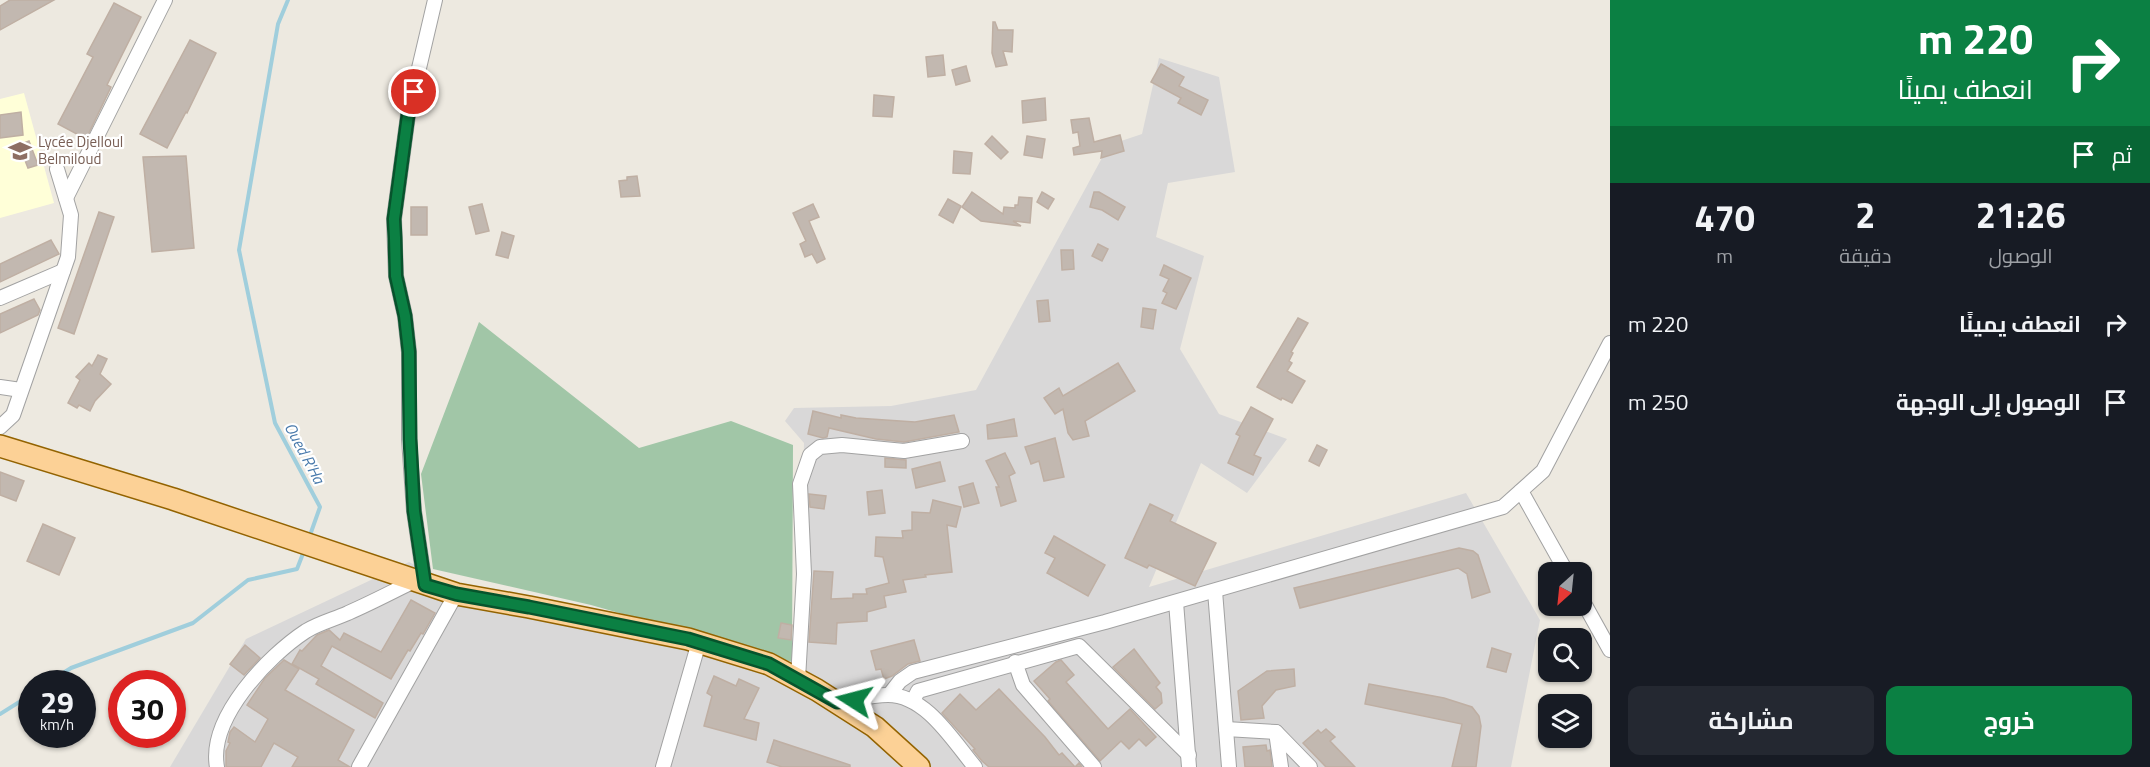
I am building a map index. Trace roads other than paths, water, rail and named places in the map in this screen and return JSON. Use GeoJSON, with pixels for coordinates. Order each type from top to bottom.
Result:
{"type":"FeatureCollection","features":[{"type":"Feature","properties":{"kind":"main road"},"geometry":{"type":"LineString","coordinates":[[0,446],[173,498],[456,594],[699,642],[769,664],[837,702],[875,727],[919,767]]}},
{"type":"Feature","properties":{"kind":"street"},"geometry":{"type":"LineString","coordinates":[[66,198],[165,0]]}},
{"type":"Feature","properties":{"kind":"street"},"geometry":{"type":"LineString","coordinates":[[218,767],[216,759],[222,724],[258,674],[279,653],[309,629],[350,613],[412,580],[414,511],[409,352],[405,316],[396,276],[394,219],[408,115],[435,0]]}},
{"type":"Feature","properties":{"kind":"street"},"geometry":{"type":"LineString","coordinates":[[0,427],[13,415],[68,257],[71,215],[57,169]]}},
{"type":"Feature","properties":{"kind":"street"},"geometry":{"type":"LineString","coordinates":[[0,298],[63,271]]}},
{"type":"Feature","properties":{"kind":"street"},"geometry":{"type":"LineString","coordinates":[[889,695],[900,681],[913,672],[1176,602],[1503,507],[1543,471],[1610,343]]}},
{"type":"Feature","properties":{"kind":"street"},"geometry":{"type":"LineString","coordinates":[[0,387],[21,390]]}},
{"type":"Feature","properties":{"kind":"street"},"geometry":{"type":"LineString","coordinates":[[798,679],[804,574],[800,484],[810,455],[820,447],[842,445],[904,450],[962,441]]}},
{"type":"Feature","properties":{"kind":"street"},"geometry":{"type":"LineString","coordinates":[[1521,491],[1561,562]]}},
{"type":"Feature","properties":{"kind":"street"},"geometry":{"type":"LineString","coordinates":[[1215,591],[1229,767]]}},
{"type":"Feature","properties":{"kind":"street"},"geometry":{"type":"LineString","coordinates":[[358,767],[456,594]]}},
{"type":"Feature","properties":{"kind":"street"},"geometry":{"type":"LineString","coordinates":[[1176,602],[1189,761]]}},
{"type":"Feature","properties":{"kind":"street"},"geometry":{"type":"LineString","coordinates":[[1591,616],[1610,650]]}},
{"type":"Feature","properties":{"kind":"street"},"geometry":{"type":"LineString","coordinates":[[663,767],[699,642]]}},
{"type":"Feature","properties":{"kind":"street"},"geometry":{"type":"LineString","coordinates":[[913,701],[918,691],[1079,646],[1189,761]]}},
{"type":"Feature","properties":{"kind":"street"},"geometry":{"type":"LineString","coordinates":[[1016,662],[1023,685],[1094,767]]}},
{"type":"Feature","properties":{"kind":"street"},"geometry":{"type":"LineString","coordinates":[[900,681],[913,701]]}},
{"type":"Feature","properties":{"kind":"street"},"geometry":{"type":"LineString","coordinates":[[837,702],[889,695],[913,701],[926,708],[975,767]]}},
{"type":"Feature","properties":{"kind":"street"},"geometry":{"type":"LineString","coordinates":[[1226,729],[1276,732],[1310,767]]}},
{"type":"Feature","properties":{"kind":"street"},"geometry":{"type":"LineString","coordinates":[[1276,732],[1281,767]]}},
{"type":"Feature","properties":{"kind":"waterway","name":"Oued R'Ha"},"geometry":{"type":"LineString","coordinates":[[288,0],[278,24],[239,250],[275,423],[320,507],[309,538]]}},
{"type":"Feature","properties":{"kind":"waterway","name":"Oued R'Ha"},"geometry":{"type":"LineString","coordinates":[[68,670],[193,623],[248,580],[297,569],[304,551]]}},
{"type":"Feature","properties":{"kind":"waterway","name":"Oued R'Ha"},"geometry":{"type":"LineString","coordinates":[[0,714],[18,703]]}},
{"type":"Feature","properties":{"kind":"place","name":"Lycée Djelloul Belmiloud"},"geometry":{"type":"Point","coordinates":[20,151]}}]}
